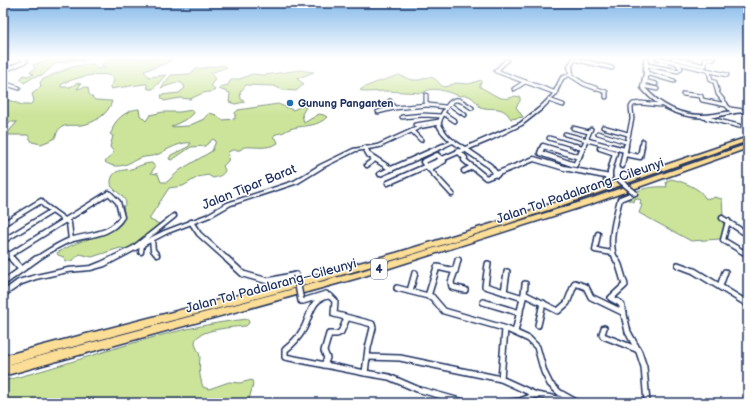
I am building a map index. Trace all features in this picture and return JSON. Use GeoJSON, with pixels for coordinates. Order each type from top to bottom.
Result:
{"type":"FeatureCollection","features":[{"type":"Feature","properties":{"kind":"highway","name":"Jalan Tol Padalarang–Cileunyi"},"geometry":{"type":"LineString","coordinates":[[3,361],[126,327],[271,291],[396,256],[493,226],[748,139]]}},
{"type":"Feature","properties":{"kind":"highway","name":"Jalan Tol Padalarang–Cileunyi"},"geometry":{"type":"LineString","coordinates":[[3,370],[364,273],[588,202],[748,146]]}},
{"type":"Feature","properties":{"kind":"street"},"geometry":{"type":"LineString","coordinates":[[512,77],[556,93]]}},
{"type":"Feature","properties":{"kind":"street"},"geometry":{"type":"LineString","coordinates":[[388,183],[441,158],[490,139],[521,124],[556,93],[562,78],[564,77]]}},
{"type":"Feature","properties":{"kind":"street"},"geometry":{"type":"LineString","coordinates":[[574,77],[584,84],[606,92],[606,97]]}},
{"type":"Feature","properties":{"kind":"street"},"geometry":{"type":"LineString","coordinates":[[645,77],[643,86],[644,89],[660,105]]}},
{"type":"Feature","properties":{"kind":"street"},"geometry":{"type":"LineString","coordinates":[[660,77],[674,81]]}},
{"type":"Feature","properties":{"kind":"street"},"geometry":{"type":"LineString","coordinates":[[710,77],[710,79],[715,82],[718,94],[732,111]]}},
{"type":"Feature","properties":{"kind":"street"},"geometry":{"type":"LineString","coordinates":[[644,81],[656,84]]}},
{"type":"Feature","properties":{"kind":"street"},"geometry":{"type":"LineString","coordinates":[[3,82],[19,88]]}},
{"type":"Feature","properties":{"kind":"street"},"geometry":{"type":"LineString","coordinates":[[514,89],[525,82]]}},
{"type":"Feature","properties":{"kind":"street"},"geometry":{"type":"LineString","coordinates":[[643,86],[657,89]]}},
{"type":"Feature","properties":{"kind":"street"},"geometry":{"type":"LineString","coordinates":[[683,94],[701,96],[701,99],[726,104]]}},
{"type":"Feature","properties":{"kind":"street"},"geometry":{"type":"LineString","coordinates":[[426,96],[426,102],[428,105]]}},
{"type":"Feature","properties":{"kind":"street"},"geometry":{"type":"LineString","coordinates":[[472,108],[460,100],[456,100],[449,104],[445,107],[442,115],[440,122],[441,129],[454,141],[490,166],[497,175]]}},
{"type":"Feature","properties":{"kind":"street"},"geometry":{"type":"LineString","coordinates":[[549,100],[563,105]]}},
{"type":"Feature","properties":{"kind":"street"},"geometry":{"type":"LineString","coordinates":[[390,101],[394,108]]}},
{"type":"Feature","properties":{"kind":"street"},"geometry":{"type":"LineString","coordinates":[[622,166],[632,119],[633,104],[641,103],[660,105],[674,111],[739,126]]}},
{"type":"Feature","properties":{"kind":"street"},"geometry":{"type":"LineString","coordinates":[[449,104],[465,115]]}},
{"type":"Feature","properties":{"kind":"street"},"geometry":{"type":"LineString","coordinates":[[378,112],[394,108],[428,105],[445,107]]}},
{"type":"Feature","properties":{"kind":"street"},"geometry":{"type":"LineString","coordinates":[[703,117],[732,111],[746,111]]}},
{"type":"Feature","properties":{"kind":"street"},"geometry":{"type":"LineString","coordinates":[[402,117],[442,115],[455,121]]}},
{"type":"Feature","properties":{"kind":"street"},"geometry":{"type":"LineString","coordinates":[[415,125],[440,122]]}},
{"type":"Feature","properties":{"kind":"street","name":"Jalan Tipar Barat"},"geometry":{"type":"LineString","coordinates":[[3,294],[27,279],[50,273],[96,266],[191,222],[208,216],[229,204],[296,182],[340,156],[355,150],[378,146],[427,125],[440,122]]}},
{"type":"Feature","properties":{"kind":"street"},"geometry":{"type":"LineString","coordinates":[[613,130],[615,124]]}},
{"type":"Feature","properties":{"kind":"street"},"geometry":{"type":"LineString","coordinates":[[603,127],[628,134]]}},
{"type":"Feature","properties":{"kind":"street"},"geometry":{"type":"LineString","coordinates":[[573,128],[590,131],[579,157],[574,165],[540,153],[543,146],[579,157]]}},
{"type":"Feature","properties":{"kind":"street"},"geometry":{"type":"LineString","coordinates":[[412,131],[421,140]]}},
{"type":"Feature","properties":{"kind":"street"},"geometry":{"type":"LineString","coordinates":[[565,134],[640,157],[643,142]]}},
{"type":"Feature","properties":{"kind":"street"},"geometry":{"type":"LineString","coordinates":[[598,134],[626,142]]}},
{"type":"Feature","properties":{"kind":"street"},"geometry":{"type":"LineString","coordinates":[[549,138],[583,148]]}},
{"type":"Feature","properties":{"kind":"street"},"geometry":{"type":"LineString","coordinates":[[380,174],[454,141]]}},
{"type":"Feature","properties":{"kind":"street"},"geometry":{"type":"LineString","coordinates":[[364,148],[369,155],[391,169]]}},
{"type":"Feature","properties":{"kind":"street"},"geometry":{"type":"LineString","coordinates":[[600,148],[615,153],[610,171],[610,177]]}},
{"type":"Feature","properties":{"kind":"street"},"geometry":{"type":"LineString","coordinates":[[458,151],[465,158],[464,160],[486,178],[497,175],[534,159],[564,168],[610,177]]}},
{"type":"Feature","properties":{"kind":"street"},"geometry":{"type":"LineString","coordinates":[[429,169],[444,162],[441,158]]}},
{"type":"Feature","properties":{"kind":"street"},"geometry":{"type":"LineString","coordinates":[[367,165],[375,159]]}},
{"type":"Feature","properties":{"kind":"street"},"geometry":{"type":"LineString","coordinates":[[426,165],[452,194]]}},
{"type":"Feature","properties":{"kind":"street"},"geometry":{"type":"LineString","coordinates":[[464,171],[472,167]]}},
{"type":"Feature","properties":{"kind":"street"},"geometry":{"type":"LineString","coordinates":[[610,177],[605,180],[616,177],[635,193],[620,199],[614,224],[612,253],[625,283],[624,287],[611,298],[620,303],[628,332],[639,352],[644,367],[647,403]]}},
{"type":"Feature","properties":{"kind":"street"},"geometry":{"type":"LineString","coordinates":[[3,259],[109,193],[118,202],[122,217],[113,227],[89,237],[71,240],[22,269],[3,283]]}},
{"type":"Feature","properties":{"kind":"street"},"geometry":{"type":"LineString","coordinates":[[3,224],[41,202],[65,219],[70,226],[71,240]]}},
{"type":"Feature","properties":{"kind":"street"},"geometry":{"type":"LineString","coordinates":[[3,241],[52,211]]}},
{"type":"Feature","properties":{"kind":"street"},"geometry":{"type":"LineString","coordinates":[[128,252],[174,216]]}},
{"type":"Feature","properties":{"kind":"street"},"geometry":{"type":"LineString","coordinates":[[722,218],[748,235]]}},
{"type":"Feature","properties":{"kind":"street"},"geometry":{"type":"LineString","coordinates":[[191,222],[199,234],[243,274],[268,281],[297,275],[301,301],[326,294],[326,296],[335,299],[334,314],[372,325],[373,328],[365,373]]}},
{"type":"Feature","properties":{"kind":"street"},"geometry":{"type":"LineString","coordinates":[[728,222],[723,240],[748,255]]}},
{"type":"Feature","properties":{"kind":"street"},"geometry":{"type":"LineString","coordinates":[[598,234],[594,249],[612,253]]}},
{"type":"Feature","properties":{"kind":"street"},"geometry":{"type":"LineString","coordinates":[[152,240],[153,250],[157,255]]}},
{"type":"Feature","properties":{"kind":"street"},"geometry":{"type":"LineString","coordinates":[[141,252],[142,245]]}},
{"type":"Feature","properties":{"kind":"street"},"geometry":{"type":"LineString","coordinates":[[3,249],[22,269]]}},
{"type":"Feature","properties":{"kind":"street"},"geometry":{"type":"LineString","coordinates":[[458,260],[451,282],[452,287],[465,290]]}},
{"type":"Feature","properties":{"kind":"street"},"geometry":{"type":"LineString","coordinates":[[488,264],[485,286],[524,296],[543,303],[556,310],[560,310],[567,303],[574,284],[577,283],[586,287],[590,292],[591,297],[624,313]]}},
{"type":"Feature","properties":{"kind":"street"},"geometry":{"type":"LineString","coordinates":[[678,266],[694,271],[748,304]]}},
{"type":"Feature","properties":{"kind":"street"},"geometry":{"type":"LineString","coordinates":[[428,296],[436,267],[455,271]]}},
{"type":"Feature","properties":{"kind":"street"},"geometry":{"type":"LineString","coordinates":[[504,292],[507,272]]}},
{"type":"Feature","properties":{"kind":"street"},"geometry":{"type":"LineString","coordinates":[[720,286],[726,272]]}},
{"type":"Feature","properties":{"kind":"street"},"geometry":{"type":"LineString","coordinates":[[410,291],[415,273]]}},
{"type":"Feature","properties":{"kind":"street"},"geometry":{"type":"LineString","coordinates":[[515,332],[524,296],[525,284]]}},
{"type":"Feature","properties":{"kind":"street"},"geometry":{"type":"LineString","coordinates":[[398,288],[433,298],[444,311],[527,337],[536,345],[544,372],[552,388],[578,403]]}},
{"type":"Feature","properties":{"kind":"street"},"geometry":{"type":"LineString","coordinates":[[326,296],[315,303],[305,327],[297,339],[285,350],[285,357],[289,359],[346,368],[389,377],[417,389],[467,403]]}},
{"type":"Feature","properties":{"kind":"street"},"geometry":{"type":"LineString","coordinates":[[482,302],[520,313]]}},
{"type":"Feature","properties":{"kind":"street"},"geometry":{"type":"LineString","coordinates":[[538,325],[543,303]]}},
{"type":"Feature","properties":{"kind":"street"},"geometry":{"type":"LineString","coordinates":[[324,365],[327,358],[324,347],[328,334],[337,334],[341,332],[347,318]]}},
{"type":"Feature","properties":{"kind":"street"},"geometry":{"type":"LineString","coordinates":[[604,328],[602,334],[603,336],[617,340],[636,349]]}},
{"type":"Feature","properties":{"kind":"street"},"geometry":{"type":"LineString","coordinates":[[501,379],[505,329]]}},
{"type":"Feature","properties":{"kind":"street"},"geometry":{"type":"LineString","coordinates":[[367,357],[400,358],[501,379],[536,395],[578,403]]}},
{"type":"Feature","properties":{"kind":"street"},"geometry":{"type":"LineString","coordinates":[[502,403],[529,401],[536,395]]}},
{"type":"Feature","properties":{"kind":"green space"},"geometry":{"type":"Polygon","coordinates":[[[22,77],[34,77],[24,83],[20,79],[22,77]]]}},
{"type":"Feature","properties":{"kind":"green space"},"geometry":{"type":"Polygon","coordinates":[[[49,77],[82,77],[71,80],[61,85],[61,87],[70,87],[77,83],[81,84],[77,89],[85,87],[88,88],[89,94],[95,100],[112,101],[108,110],[100,118],[86,124],[62,127],[54,139],[41,144],[32,142],[28,135],[7,135],[17,122],[3,122],[3,98],[22,105],[30,105],[34,100],[32,94],[41,87],[40,82],[49,77]]]}},
{"type":"Feature","properties":{"kind":"green space"},"geometry":{"type":"Polygon","coordinates":[[[112,77],[164,77],[153,89],[148,89],[147,84],[144,84],[110,89],[114,81],[112,77]]]}},
{"type":"Feature","properties":{"kind":"green space"},"geometry":{"type":"Polygon","coordinates":[[[170,77],[214,77],[215,79],[211,85],[215,90],[214,91],[203,93],[190,99],[180,98],[164,101],[162,99],[161,95],[179,93],[185,88],[183,84],[179,82],[161,88],[170,77]]]}},
{"type":"Feature","properties":{"kind":"green space"},"geometry":{"type":"Polygon","coordinates":[[[245,77],[302,77],[297,79],[304,84],[296,91],[283,90],[274,86],[246,85],[240,92],[241,99],[245,102],[235,104],[229,102],[230,93],[219,89],[220,87],[228,85],[233,79],[245,77]]]}},
{"type":"Feature","properties":{"kind":"green space"},"geometry":{"type":"Polygon","coordinates":[[[393,77],[405,77],[416,80],[431,77],[445,87],[456,83],[469,84],[481,80],[482,82],[480,87],[501,98],[510,98],[515,96],[520,97],[520,101],[516,107],[523,117],[511,119],[504,111],[480,107],[470,96],[461,96],[437,89],[427,90],[423,93],[385,91],[366,92],[360,90],[393,77]]]}},
{"type":"Feature","properties":{"kind":"green space"},"geometry":{"type":"Polygon","coordinates":[[[278,104],[293,110],[302,106],[306,107],[302,114],[304,123],[319,114],[327,117],[317,124],[289,129],[275,135],[273,137],[278,143],[274,145],[265,147],[244,147],[240,150],[232,150],[227,153],[229,155],[228,161],[223,166],[225,170],[219,176],[213,178],[208,175],[198,177],[183,186],[169,188],[150,217],[150,220],[164,226],[162,229],[149,233],[128,249],[120,248],[92,257],[80,254],[70,261],[65,261],[64,257],[58,255],[57,253],[74,244],[113,230],[123,222],[123,207],[126,203],[124,198],[112,187],[111,184],[112,177],[116,172],[152,163],[155,167],[151,173],[158,174],[161,182],[167,182],[180,170],[212,151],[216,141],[213,139],[205,146],[191,147],[172,160],[169,159],[171,155],[188,147],[191,143],[179,145],[157,155],[140,158],[127,164],[119,166],[110,165],[105,162],[114,152],[110,147],[113,136],[110,134],[118,119],[125,114],[132,110],[139,109],[140,115],[146,121],[150,115],[163,112],[192,110],[194,113],[190,117],[171,127],[188,126],[204,119],[210,113],[216,115],[222,120],[235,119],[235,113],[238,110],[278,104]]]}},
{"type":"Feature","properties":{"kind":"green space"},"geometry":{"type":"Polygon","coordinates":[[[671,179],[695,188],[703,194],[705,198],[712,199],[714,197],[722,199],[724,230],[720,239],[691,241],[639,213],[642,205],[640,204],[641,200],[635,198],[634,202],[628,200],[628,197],[641,190],[652,187],[667,187],[666,182],[671,179]]]}},
{"type":"Feature","properties":{"kind":"green space"},"geometry":{"type":"Polygon","coordinates":[[[248,319],[249,323],[246,326],[209,331],[202,334],[195,342],[200,355],[200,372],[203,387],[209,389],[229,382],[240,383],[252,380],[253,385],[248,403],[3,403],[3,381],[186,329],[248,319]]]}},
{"type":"Feature","properties":{"kind":"place","name":"Gunung Panganten"},"geometry":{"type":"Point","coordinates":[290,103]}}]}
